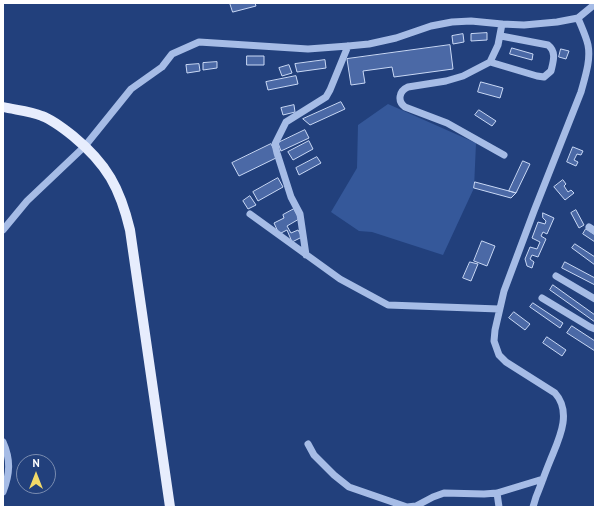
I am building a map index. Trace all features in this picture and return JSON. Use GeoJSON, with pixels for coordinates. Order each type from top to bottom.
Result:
{"type":"FeatureCollection","features":[{"type":"Feature","properties":{"kind":"main road"},"geometry":{"type":"LineString","coordinates":[[3,107],[42,116],[64,129],[85,146],[107,170],[118,189],[130,230],[170,507]]}},
{"type":"Feature","properties":{"kind":"street"},"geometry":{"type":"LineString","coordinates":[[3,230],[27,201],[85,146],[131,89],[162,67],[172,54],[187,46],[199,42],[308,49],[348,46],[396,38],[431,26],[452,22],[471,21],[524,25],[557,22],[578,18],[595,4]]}},
{"type":"Feature","properties":{"kind":"street"},"geometry":{"type":"LineString","coordinates":[[533,507],[562,433],[563,420],[560,398],[555,393],[499,356],[494,341],[499,309],[504,291],[581,92],[586,74],[588,45],[578,18]]}},
{"type":"Feature","properties":{"kind":"street"},"geometry":{"type":"LineString","coordinates":[[502,24],[500,36],[490,62],[463,76],[446,81],[403,89],[400,93],[399,100],[401,105],[405,108],[447,123],[504,155]]}},
{"type":"Feature","properties":{"kind":"street"},"geometry":{"type":"LineString","coordinates":[[490,62],[537,76],[544,77],[551,71],[554,53],[553,49],[548,45],[500,36]]}},
{"type":"Feature","properties":{"kind":"street"},"geometry":{"type":"LineString","coordinates":[[306,255],[300,214],[291,197],[275,144],[286,122],[326,97],[348,46]]}},
{"type":"Feature","properties":{"kind":"street"},"geometry":{"type":"LineString","coordinates":[[250,214],[340,279],[388,305],[499,309]]}},
{"type":"Feature","properties":{"kind":"street"},"geometry":{"type":"LineString","coordinates":[[556,276],[595,299]]}},
{"type":"Feature","properties":{"kind":"street"},"geometry":{"type":"LineString","coordinates":[[542,298],[590,327],[595,328]]}},
{"type":"Feature","properties":{"kind":"street"},"geometry":{"type":"LineString","coordinates":[[3,442],[9,460],[10,470],[3,492]]}},
{"type":"Feature","properties":{"kind":"street"},"geometry":{"type":"LineString","coordinates":[[308,444],[314,456],[349,487],[407,507],[416,506],[444,493],[497,493],[543,479]]}},
{"type":"Feature","properties":{"kind":"street"},"geometry":{"type":"LineString","coordinates":[[497,493],[499,507]]}},
{"type":"Feature","properties":{"kind":"shaded area"},"geometry":{"type":"Polygon","coordinates":[[[388,104],[476,143],[474,188],[443,255],[372,232],[359,231],[331,212],[357,168],[358,125],[388,104]]]}},
{"type":"Feature","properties":{"kind":"building"},"geometry":{"type":"Polygon","coordinates":[[[230,3],[255,3],[256,6],[233,12],[230,3]]]}},
{"type":"Feature","properties":{"kind":"building"},"geometry":{"type":"Polygon","coordinates":[[[487,33],[487,40],[471,41],[471,34],[487,33]]]}},
{"type":"Feature","properties":{"kind":"building"},"geometry":{"type":"Polygon","coordinates":[[[463,34],[464,42],[453,44],[452,36],[463,34]]]}},
{"type":"Feature","properties":{"kind":"building"},"geometry":{"type":"Polygon","coordinates":[[[450,45],[453,69],[394,77],[392,67],[363,71],[365,83],[351,85],[347,59],[450,45]]]}},
{"type":"Feature","properties":{"kind":"building"},"geometry":{"type":"Polygon","coordinates":[[[512,48],[533,54],[532,60],[510,54],[512,48]]]}},
{"type":"Feature","properties":{"kind":"building"},"geometry":{"type":"Polygon","coordinates":[[[561,49],[569,51],[566,59],[559,57],[561,49]]]}},
{"type":"Feature","properties":{"kind":"building"},"geometry":{"type":"Polygon","coordinates":[[[247,56],[264,56],[264,65],[247,65],[247,56]]]}},
{"type":"Feature","properties":{"kind":"building"},"geometry":{"type":"Polygon","coordinates":[[[325,60],[326,68],[297,72],[295,64],[325,60]]]}},
{"type":"Feature","properties":{"kind":"building"},"geometry":{"type":"Polygon","coordinates":[[[217,62],[217,68],[203,70],[203,63],[217,62]]]}},
{"type":"Feature","properties":{"kind":"building"},"geometry":{"type":"Polygon","coordinates":[[[199,64],[200,71],[187,73],[186,65],[199,64]]]}},
{"type":"Feature","properties":{"kind":"building"},"geometry":{"type":"Polygon","coordinates":[[[289,65],[292,73],[282,76],[279,68],[289,65]]]}},
{"type":"Feature","properties":{"kind":"building"},"geometry":{"type":"Polygon","coordinates":[[[296,76],[298,84],[268,90],[266,82],[296,76]]]}},
{"type":"Feature","properties":{"kind":"building"},"geometry":{"type":"Polygon","coordinates":[[[481,82],[503,88],[500,98],[478,92],[481,82]]]}},
{"type":"Feature","properties":{"kind":"building"},"geometry":{"type":"Polygon","coordinates":[[[341,102],[345,109],[310,125],[303,119],[341,102]]]}},
{"type":"Feature","properties":{"kind":"building"},"geometry":{"type":"Polygon","coordinates":[[[294,105],[295,112],[283,115],[281,108],[294,105]]]}},
{"type":"Feature","properties":{"kind":"building"},"geometry":{"type":"Polygon","coordinates":[[[479,110],[496,121],[492,126],[475,115],[479,110]]]}},
{"type":"Feature","properties":{"kind":"building"},"geometry":{"type":"Polygon","coordinates":[[[305,130],[309,138],[281,151],[278,143],[305,130]]]}},
{"type":"Feature","properties":{"kind":"building"},"geometry":{"type":"Polygon","coordinates":[[[309,141],[313,149],[293,160],[288,152],[309,141]]]}},
{"type":"Feature","properties":{"kind":"building"},"geometry":{"type":"Polygon","coordinates":[[[271,144],[278,157],[239,176],[232,163],[271,144]]]}},
{"type":"Feature","properties":{"kind":"building"},"geometry":{"type":"Polygon","coordinates":[[[573,147],[583,151],[581,155],[577,154],[574,160],[578,162],[576,166],[567,162],[573,147]]]}},
{"type":"Feature","properties":{"kind":"building"},"geometry":{"type":"Polygon","coordinates":[[[317,157],[321,163],[299,175],[296,168],[317,157]]]}},
{"type":"Feature","properties":{"kind":"building"},"geometry":{"type":"Polygon","coordinates":[[[523,161],[530,164],[516,193],[509,191],[523,161]]]}},
{"type":"Feature","properties":{"kind":"building"},"geometry":{"type":"Polygon","coordinates":[[[278,178],[283,187],[258,201],[253,192],[278,178]]]}},
{"type":"Feature","properties":{"kind":"building"},"geometry":{"type":"Polygon","coordinates":[[[563,180],[566,184],[564,186],[568,192],[571,190],[574,193],[565,200],[554,187],[563,180]]]}},
{"type":"Feature","properties":{"kind":"building"},"geometry":{"type":"Polygon","coordinates":[[[475,182],[516,193],[511,198],[474,188],[475,182]]]}},
{"type":"Feature","properties":{"kind":"building"},"geometry":{"type":"Polygon","coordinates":[[[250,196],[256,205],[248,209],[243,201],[250,196]]]}},
{"type":"Feature","properties":{"kind":"building"},"geometry":{"type":"Polygon","coordinates":[[[294,209],[299,219],[287,226],[291,233],[298,230],[302,237],[292,242],[287,230],[279,234],[274,223],[284,218],[283,215],[294,209]]]}},
{"type":"Feature","properties":{"kind":"building"},"geometry":{"type":"Polygon","coordinates":[[[576,210],[584,225],[579,228],[571,213],[576,210]]]}},
{"type":"Feature","properties":{"kind":"building"},"geometry":{"type":"Polygon","coordinates":[[[543,213],[554,218],[547,234],[543,232],[541,236],[546,239],[538,257],[532,255],[530,259],[534,262],[532,268],[527,266],[525,259],[530,247],[537,249],[540,242],[532,238],[538,222],[545,224],[546,221],[543,218],[543,213]]]}},
{"type":"Feature","properties":{"kind":"building"},"geometry":{"type":"Polygon","coordinates":[[[586,229],[595,235],[595,242],[583,234],[586,229]]]}},
{"type":"Feature","properties":{"kind":"building"},"geometry":{"type":"Polygon","coordinates":[[[482,241],[495,246],[487,266],[474,261],[482,241]]]}},
{"type":"Feature","properties":{"kind":"building"},"geometry":{"type":"Polygon","coordinates":[[[575,244],[595,257],[595,265],[572,248],[575,244]]]}},
{"type":"Feature","properties":{"kind":"building"},"geometry":{"type":"Polygon","coordinates":[[[470,262],[478,264],[471,281],[463,278],[470,262]]]}},
{"type":"Feature","properties":{"kind":"building"},"geometry":{"type":"Polygon","coordinates":[[[565,262],[595,278],[595,285],[562,268],[565,262]]]}},
{"type":"Feature","properties":{"kind":"building"},"geometry":{"type":"Polygon","coordinates":[[[553,285],[595,315],[595,322],[550,290],[553,285]]]}},
{"type":"Feature","properties":{"kind":"building"},"geometry":{"type":"Polygon","coordinates":[[[533,303],[563,323],[560,328],[530,307],[533,303]]]}},
{"type":"Feature","properties":{"kind":"building"},"geometry":{"type":"Polygon","coordinates":[[[514,312],[530,324],[525,330],[509,318],[514,312]]]}},
{"type":"Feature","properties":{"kind":"building"},"geometry":{"type":"Polygon","coordinates":[[[572,326],[595,341],[595,351],[567,333],[572,326]]]}},
{"type":"Feature","properties":{"kind":"building"},"geometry":{"type":"Polygon","coordinates":[[[547,337],[566,350],[562,356],[543,343],[547,337]]]}}]}
